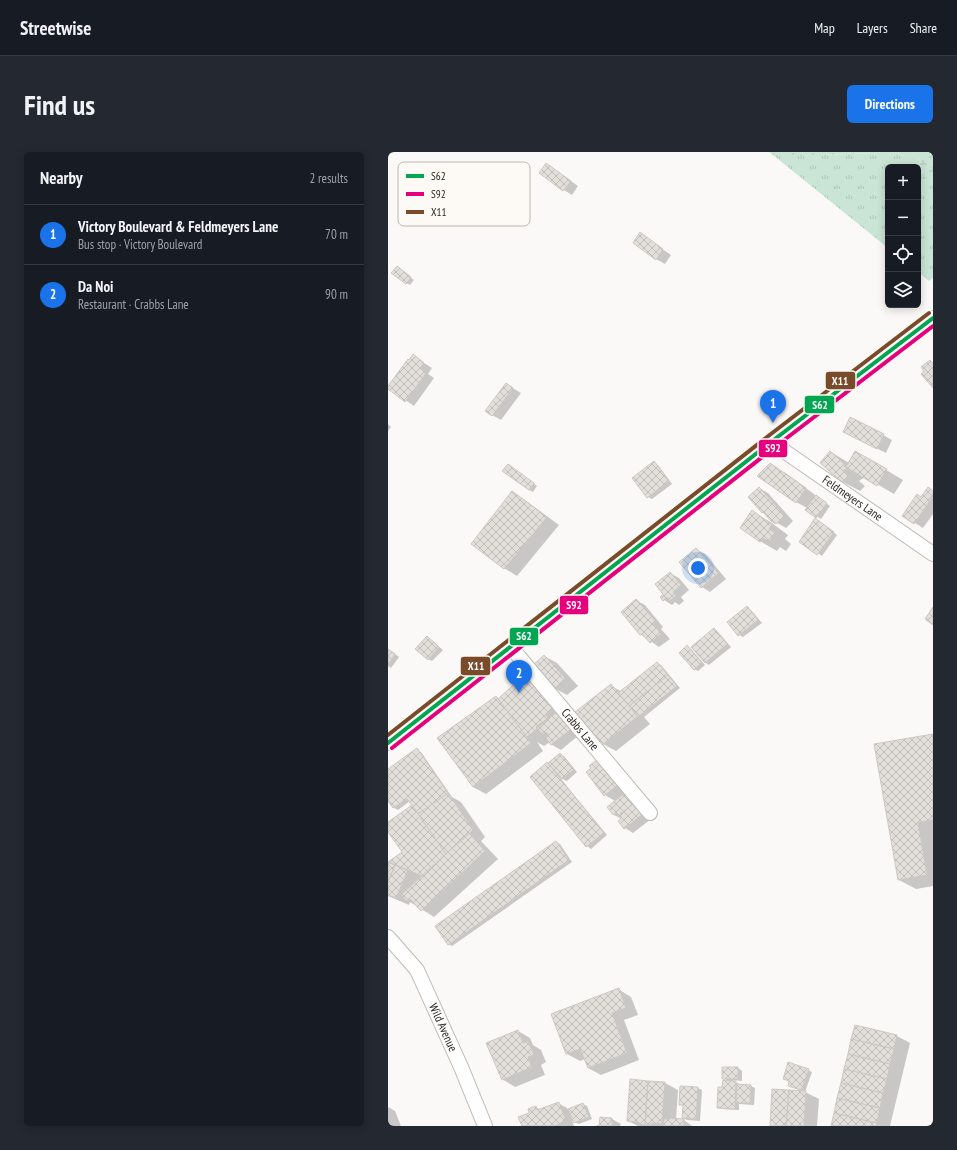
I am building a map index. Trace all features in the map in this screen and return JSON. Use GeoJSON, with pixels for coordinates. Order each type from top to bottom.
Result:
{"type":"FeatureCollection","features":[{"type":"Feature","properties":{"kind":"street"},"geometry":{"type":"LineString","coordinates":[[388,743],[771,442],[933,318]]}},
{"type":"Feature","properties":{"kind":"street","name":"Feldmeyers Lane"},"geometry":{"type":"LineString","coordinates":[[771,442],[933,554]]}},
{"type":"Feature","properties":{"kind":"street","name":"Crabbs Lane"},"geometry":{"type":"LineString","coordinates":[[510,646],[650,813]]}},
{"type":"Feature","properties":{"kind":"street","name":"Wild Avenue"},"geometry":{"type":"LineString","coordinates":[[388,937],[417,970],[485,1126]]}},
{"type":"Feature","properties":{"kind":"green space"},"geometry":{"type":"Polygon","coordinates":[[[769,152],[876,152],[820,155],[773,155],[769,152]]]}},
{"type":"Feature","properties":{"kind":"green space"},"geometry":{"type":"Polygon","coordinates":[[[918,152],[920,164],[885,164],[885,246],[773,155],[820,155],[918,152]]]}},
{"type":"Feature","properties":{"kind":"green space"},"geometry":{"type":"Polygon","coordinates":[[[918,152],[933,152],[933,181],[924,178],[918,158],[918,152]]]}},
{"type":"Feature","properties":{"kind":"green space"},"geometry":{"type":"Polygon","coordinates":[[[921,168],[924,177],[933,181],[933,278],[929,281],[921,274],[921,168]]]}},
{"type":"Feature","properties":{"kind":"building"},"geometry":{"type":"Polygon","coordinates":[[[546,163],[571,181],[563,191],[539,173],[546,163]]]}},
{"type":"Feature","properties":{"kind":"building"},"geometry":{"type":"Polygon","coordinates":[[[640,232],[663,249],[656,260],[633,243],[640,232]]]}},
{"type":"Feature","properties":{"kind":"building"},"geometry":{"type":"Polygon","coordinates":[[[397,266],[411,277],[406,284],[391,273],[397,266]]]}},
{"type":"Feature","properties":{"kind":"building"},"geometry":{"type":"Polygon","coordinates":[[[413,354],[424,363],[420,368],[426,373],[405,402],[388,389],[388,386],[413,354]]]}},
{"type":"Feature","properties":{"kind":"building"},"geometry":{"type":"Polygon","coordinates":[[[930,360],[933,363],[933,388],[921,374],[924,371],[921,367],[930,360]]]}},
{"type":"Feature","properties":{"kind":"building"},"geometry":{"type":"Polygon","coordinates":[[[506,383],[513,388],[492,416],[485,411],[506,383]]]}},
{"type":"Feature","properties":{"kind":"building"},"geometry":{"type":"Polygon","coordinates":[[[850,417],[884,434],[877,449],[843,432],[850,417]]]}},
{"type":"Feature","properties":{"kind":"building"},"geometry":{"type":"Polygon","coordinates":[[[830,451],[844,463],[844,466],[847,469],[846,471],[845,469],[843,471],[849,476],[843,483],[820,463],[830,451]]]}},
{"type":"Feature","properties":{"kind":"building"},"geometry":{"type":"Polygon","coordinates":[[[855,451],[887,469],[877,486],[846,467],[855,451]]]}},
{"type":"Feature","properties":{"kind":"building"},"geometry":{"type":"Polygon","coordinates":[[[654,461],[669,481],[647,498],[632,478],[654,461]]]}},
{"type":"Feature","properties":{"kind":"building"},"geometry":{"type":"Polygon","coordinates":[[[770,463],[806,488],[796,503],[757,476],[770,463]]]}},
{"type":"Feature","properties":{"kind":"building"},"geometry":{"type":"Polygon","coordinates":[[[508,464],[534,483],[529,490],[502,471],[508,464]]]}},
{"type":"Feature","properties":{"kind":"building"},"geometry":{"type":"Polygon","coordinates":[[[759,487],[785,516],[776,524],[763,512],[762,513],[748,497],[759,487]]]}},
{"type":"Feature","properties":{"kind":"building"},"geometry":{"type":"Polygon","coordinates":[[[928,487],[933,491],[933,496],[914,524],[902,516],[917,494],[921,497],[928,487]]]}},
{"type":"Feature","properties":{"kind":"building"},"geometry":{"type":"Polygon","coordinates":[[[512,491],[547,517],[504,569],[471,544],[512,491]]]}},
{"type":"Feature","properties":{"kind":"building"},"geometry":{"type":"Polygon","coordinates":[[[816,495],[827,503],[816,518],[805,510],[816,495]]]}},
{"type":"Feature","properties":{"kind":"building"},"geometry":{"type":"Polygon","coordinates":[[[752,510],[772,525],[769,529],[775,533],[769,542],[763,538],[760,542],[740,528],[752,510]]]}},
{"type":"Feature","properties":{"kind":"building"},"geometry":{"type":"Polygon","coordinates":[[[815,518],[834,532],[817,555],[799,542],[815,518]]]}},
{"type":"Feature","properties":{"kind":"building"},"geometry":{"type":"Polygon","coordinates":[[[696,548],[718,573],[701,588],[679,562],[696,548]]]}},
{"type":"Feature","properties":{"kind":"building"},"geometry":{"type":"Polygon","coordinates":[[[670,572],[681,585],[673,592],[676,596],[670,601],[667,597],[663,601],[660,597],[663,594],[655,584],[670,572]]]}},
{"type":"Feature","properties":{"kind":"building"},"geometry":{"type":"Polygon","coordinates":[[[636,599],[656,622],[653,624],[662,633],[650,643],[642,634],[640,635],[621,612],[636,599]]]}},
{"type":"Feature","properties":{"kind":"building"},"geometry":{"type":"Polygon","coordinates":[[[747,606],[758,620],[738,636],[727,622],[747,606]]]}},
{"type":"Feature","properties":{"kind":"building"},"geometry":{"type":"Polygon","coordinates":[[[933,607],[933,625],[925,619],[933,607]]]}},
{"type":"Feature","properties":{"kind":"building"},"geometry":{"type":"Polygon","coordinates":[[[714,628],[727,644],[705,663],[691,647],[714,628]]]}},
{"type":"Feature","properties":{"kind":"building"},"geometry":{"type":"Polygon","coordinates":[[[427,636],[439,647],[428,660],[415,649],[427,636]]]}},
{"type":"Feature","properties":{"kind":"building"},"geometry":{"type":"Polygon","coordinates":[[[687,645],[702,663],[694,670],[679,653],[687,645]]]}},
{"type":"Feature","properties":{"kind":"building"},"geometry":{"type":"Polygon","coordinates":[[[388,649],[395,654],[388,665],[388,649]]]}},
{"type":"Feature","properties":{"kind":"building"},"geometry":{"type":"Polygon","coordinates":[[[544,655],[565,678],[554,689],[533,665],[544,655]]]}},
{"type":"Feature","properties":{"kind":"building"},"geometry":{"type":"Polygon","coordinates":[[[657,662],[668,675],[629,706],[618,693],[657,662]]]}},
{"type":"Feature","properties":{"kind":"building"},"geometry":{"type":"Polygon","coordinates":[[[524,675],[553,708],[546,715],[548,718],[536,727],[536,730],[527,737],[498,699],[524,675]]]}},
{"type":"Feature","properties":{"kind":"building"},"geometry":{"type":"Polygon","coordinates":[[[668,675],[677,686],[638,717],[629,706],[668,675]]]}},
{"type":"Feature","properties":{"kind":"building"},"geometry":{"type":"Polygon","coordinates":[[[611,684],[638,716],[602,745],[575,712],[611,684]]]}},
{"type":"Feature","properties":{"kind":"building"},"geometry":{"type":"Polygon","coordinates":[[[496,696],[531,743],[473,787],[437,738],[496,696]]]}},
{"type":"Feature","properties":{"kind":"building"},"geometry":{"type":"Polygon","coordinates":[[[557,712],[571,729],[551,745],[546,738],[549,735],[546,732],[543,735],[537,728],[557,712]]]}},
{"type":"Feature","properties":{"kind":"building"},"geometry":{"type":"Polygon","coordinates":[[[933,734],[933,820],[918,822],[927,875],[898,880],[874,744],[933,734]]]}},
{"type":"Feature","properties":{"kind":"building"},"geometry":{"type":"Polygon","coordinates":[[[417,748],[448,793],[418,814],[407,799],[393,808],[388,801],[388,769],[417,748]]]}},
{"type":"Feature","properties":{"kind":"building"},"geometry":{"type":"Polygon","coordinates":[[[560,753],[574,769],[562,779],[548,763],[560,753]]]}},
{"type":"Feature","properties":{"kind":"building"},"geometry":{"type":"Polygon","coordinates":[[[599,758],[619,784],[604,796],[586,772],[591,768],[589,766],[599,758]]]}},
{"type":"Feature","properties":{"kind":"building"},"geometry":{"type":"Polygon","coordinates":[[[547,762],[604,833],[586,847],[530,777],[547,762]]]}},
{"type":"Feature","properties":{"kind":"building"},"geometry":{"type":"Polygon","coordinates":[[[626,792],[638,800],[619,815],[616,813],[613,815],[607,807],[626,792]]]}},
{"type":"Feature","properties":{"kind":"building"},"geometry":{"type":"Polygon","coordinates":[[[448,793],[473,830],[446,854],[418,814],[448,793]]]}},
{"type":"Feature","properties":{"kind":"building"},"geometry":{"type":"Polygon","coordinates":[[[638,800],[643,814],[624,829],[618,821],[621,818],[619,815],[638,800]]]}},
{"type":"Feature","properties":{"kind":"building"},"geometry":{"type":"Polygon","coordinates":[[[412,805],[446,854],[422,876],[388,862],[402,852],[388,832],[388,822],[412,805]]]}},
{"type":"Feature","properties":{"kind":"building"},"geometry":{"type":"Polygon","coordinates":[[[469,833],[485,851],[421,911],[409,898],[406,901],[401,895],[469,833]]]}},
{"type":"Feature","properties":{"kind":"building"},"geometry":{"type":"Polygon","coordinates":[[[556,841],[569,860],[448,945],[435,926],[556,841]]]}},
{"type":"Feature","properties":{"kind":"building"},"geometry":{"type":"Polygon","coordinates":[[[388,862],[395,865],[388,882],[388,862]]]}},
{"type":"Feature","properties":{"kind":"building"},"geometry":{"type":"Polygon","coordinates":[[[395,865],[408,870],[396,898],[388,895],[388,882],[395,865]]]}},
{"type":"Feature","properties":{"kind":"building"},"geometry":{"type":"Polygon","coordinates":[[[619,988],[626,1008],[612,1013],[627,1053],[588,1068],[580,1049],[566,1054],[551,1014],[619,988]]]}},
{"type":"Feature","properties":{"kind":"building"},"geometry":{"type":"Polygon","coordinates":[[[855,1025],[897,1035],[894,1049],[851,1039],[855,1025]]]}},
{"type":"Feature","properties":{"kind":"building"},"geometry":{"type":"Polygon","coordinates":[[[518,1030],[523,1043],[528,1041],[534,1055],[528,1057],[532,1067],[502,1080],[486,1043],[518,1030]]]}},
{"type":"Feature","properties":{"kind":"building"},"geometry":{"type":"Polygon","coordinates":[[[851,1039],[894,1049],[890,1064],[848,1054],[851,1039]]]}},
{"type":"Feature","properties":{"kind":"building"},"geometry":{"type":"Polygon","coordinates":[[[848,1054],[890,1064],[887,1079],[844,1069],[848,1054]]]}},
{"type":"Feature","properties":{"kind":"building"},"geometry":{"type":"Polygon","coordinates":[[[788,1062],[809,1069],[801,1090],[788,1086],[789,1081],[783,1079],[788,1062]]]}},
{"type":"Feature","properties":{"kind":"building"},"geometry":{"type":"Polygon","coordinates":[[[722,1067],[738,1067],[738,1079],[722,1079],[722,1067]]]}},
{"type":"Feature","properties":{"kind":"building"},"geometry":{"type":"Polygon","coordinates":[[[844,1069],[887,1079],[883,1093],[841,1083],[844,1069]]]}},
{"type":"Feature","properties":{"kind":"building"},"geometry":{"type":"Polygon","coordinates":[[[630,1079],[648,1081],[645,1125],[639,1124],[639,1122],[627,1121],[630,1079]]]}},
{"type":"Feature","properties":{"kind":"building"},"geometry":{"type":"Polygon","coordinates":[[[723,1080],[736,1081],[735,1109],[717,1108],[718,1087],[722,1087],[723,1080]]]}},
{"type":"Feature","properties":{"kind":"building"},"geometry":{"type":"Polygon","coordinates":[[[648,1081],[665,1082],[662,1124],[651,1123],[651,1125],[645,1125],[648,1081]]]}},
{"type":"Feature","properties":{"kind":"building"},"geometry":{"type":"Polygon","coordinates":[[[841,1083],[883,1093],[880,1108],[837,1098],[841,1083]]]}},
{"type":"Feature","properties":{"kind":"building"},"geometry":{"type":"Polygon","coordinates":[[[737,1084],[751,1085],[750,1103],[736,1103],[737,1084]]]}},
{"type":"Feature","properties":{"kind":"building"},"geometry":{"type":"Polygon","coordinates":[[[680,1086],[698,1087],[696,1119],[682,1118],[683,1105],[679,1105],[680,1086]]]}},
{"type":"Feature","properties":{"kind":"building"},"geometry":{"type":"Polygon","coordinates":[[[772,1089],[789,1090],[786,1126],[770,1126],[772,1089]]]}},
{"type":"Feature","properties":{"kind":"building"},"geometry":{"type":"Polygon","coordinates":[[[789,1090],[806,1091],[804,1126],[786,1126],[789,1090]]]}},
{"type":"Feature","properties":{"kind":"building"},"geometry":{"type":"Polygon","coordinates":[[[837,1098],[880,1108],[877,1123],[834,1113],[837,1098]]]}},
{"type":"Feature","properties":{"kind":"building"},"geometry":{"type":"Polygon","coordinates":[[[559,1102],[566,1121],[554,1126],[522,1126],[518,1117],[529,1113],[528,1109],[536,1106],[537,1110],[559,1102]]]}},
{"type":"Feature","properties":{"kind":"building"},"geometry":{"type":"Polygon","coordinates":[[[583,1103],[589,1117],[574,1123],[568,1109],[583,1103]]]}},
{"type":"Feature","properties":{"kind":"building"},"geometry":{"type":"Polygon","coordinates":[[[834,1113],[877,1123],[876,1126],[831,1126],[834,1113]]]}},
{"type":"Feature","properties":{"kind":"building"},"geometry":{"type":"Polygon","coordinates":[[[600,1117],[612,1118],[612,1126],[599,1126],[600,1117]]]}},
{"type":"Feature","properties":{"kind":"building"},"geometry":{"type":"Polygon","coordinates":[[[664,1119],[684,1119],[683,1126],[663,1126],[664,1119]]]}},
{"type":"Feature","properties":{"kind":"transit line","name":"X11"},"geometry":{"type":"LineString","coordinates":[[388,735],[767,437],[929,313]]}},
{"type":"Feature","properties":{"kind":"transit line","name":"S62"},"geometry":{"type":"LineString","coordinates":[[388,743],[771,442],[933,318]]}},
{"type":"Feature","properties":{"kind":"transit line","name":"S92"},"geometry":{"type":"LineString","coordinates":[[392,748],[775,447],[933,326]]}},
{"type":"Feature","properties":{"kind":"place","name":"Victory Boulevard & Feldmeyers Lane"},"geometry":{"type":"Point","coordinates":[773,423]}},
{"type":"Feature","properties":{"kind":"place","name":"Da Noi"},"geometry":{"type":"Point","coordinates":[519,693]}}]}
